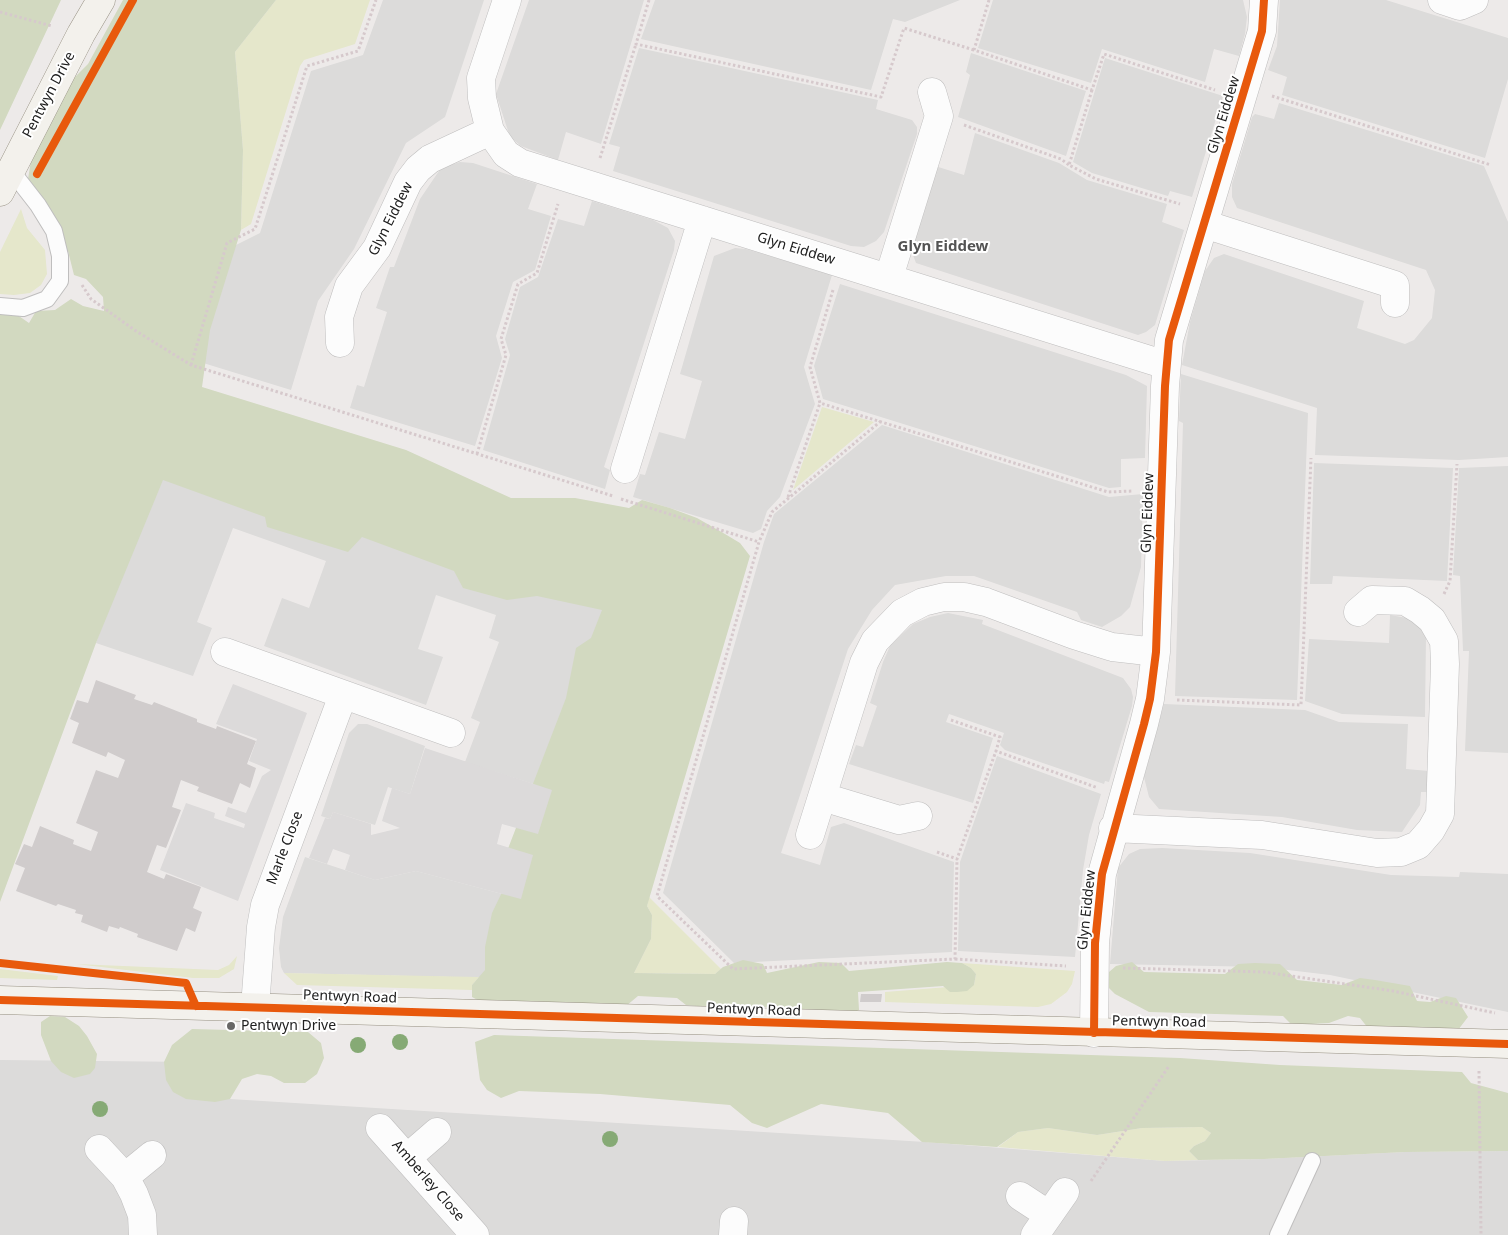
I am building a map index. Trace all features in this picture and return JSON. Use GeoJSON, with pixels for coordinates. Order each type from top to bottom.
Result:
{"type":"FeatureCollection","features":[{"type":"Feature","properties":{"kind":"street","name":"Pentwyn Drive"},"geometry":{"type":"LineString","coordinates":[[5,181],[101,0]]}},
{"type":"Feature","properties":{"kind":"street","name":"Glyn Eiddew"},"geometry":{"type":"LineString","coordinates":[[507,0],[481,78],[482,98],[490,131],[506,154],[513,159],[591,186],[841,262],[1166,365]]}},
{"type":"Feature","properties":{"kind":"street","name":"Glyn Eiddew"},"geometry":{"type":"LineString","coordinates":[[1094,1033],[1098,899],[1102,874],[1113,828],[1150,699],[1156,652],[1166,365],[1174,318],[1262,30],[1264,0]]}},
{"type":"Feature","properties":{"kind":"street"},"geometry":{"type":"LineString","coordinates":[[1442,0],[1460,6],[1474,0]]}},
{"type":"Feature","properties":{"kind":"street"},"geometry":{"type":"LineString","coordinates":[[889,277],[935,104]]}},
{"type":"Feature","properties":{"kind":"street","name":"Glyn Eiddew"},"geometry":{"type":"LineString","coordinates":[[340,343],[339,317],[349,286],[377,248],[408,182],[418,169],[430,159],[490,131]]}},
{"type":"Feature","properties":{"kind":"street"},"geometry":{"type":"LineString","coordinates":[[1206,218],[1395,285],[1395,303]]}},
{"type":"Feature","properties":{"kind":"street"},"geometry":{"type":"LineString","coordinates":[[625,469],[702,220]]}},
{"type":"Feature","properties":{"kind":"street"},"geometry":{"type":"LineString","coordinates":[[810,835],[864,662],[875,641],[902,613],[923,602],[944,597],[964,597],[986,602],[1105,644],[1156,652]]}},
{"type":"Feature","properties":{"kind":"street"},"geometry":{"type":"LineString","coordinates":[[1113,828],[1262,835],[1377,853],[1401,852],[1418,844],[1431,830],[1440,814],[1446,664],[1444,641],[1440,630],[1432,620],[1405,601],[1372,600],[1358,612]]}},
{"type":"Feature","properties":{"kind":"street"},"geometry":{"type":"LineString","coordinates":[[225,652],[451,733]]}},
{"type":"Feature","properties":{"kind":"street","name":"Marle Close"},"geometry":{"type":"LineString","coordinates":[[255,1007],[261,927],[267,898],[343,695]]}},
{"type":"Feature","properties":{"kind":"street"},"geometry":{"type":"LineString","coordinates":[[823,797],[899,820],[918,816]]}},
{"type":"Feature","properties":{"kind":"street","name":"Pentwyn Road"},"geometry":{"type":"LineString","coordinates":[[0,1000],[1508,1044]]}},
{"type":"Feature","properties":{"kind":"street","name":"Amberley Close"},"geometry":{"type":"LineString","coordinates":[[380,1128],[475,1235]]}},
{"type":"Feature","properties":{"kind":"street"},"geometry":{"type":"LineString","coordinates":[[407,1158],[437,1132]]}},
{"type":"Feature","properties":{"kind":"street"},"geometry":{"type":"LineString","coordinates":[[99,1149],[125,1177],[142,1215],[143,1235]]}},
{"type":"Feature","properties":{"kind":"street"},"geometry":{"type":"LineString","coordinates":[[125,1177],[152,1155]]}},
{"type":"Feature","properties":{"kind":"street"},"geometry":{"type":"LineString","coordinates":[[1020,1196],[1042,1225],[1065,1192]]}},
{"type":"Feature","properties":{"kind":"lane"},"geometry":{"type":"LineString","coordinates":[[0,306],[24,308],[47,299],[60,281],[60,256],[54,231],[38,205],[5,181]]}},
{"type":"Feature","properties":{"kind":"lane"},"geometry":{"type":"LineString","coordinates":[[1278,1235],[1312,1161]]}},
{"type":"Feature","properties":{"kind":"path"},"geometry":{"type":"LineString","coordinates":[[191,365],[227,243],[255,229],[307,66],[358,51],[376,0]]}},
{"type":"Feature","properties":{"kind":"path"},"geometry":{"type":"LineString","coordinates":[[591,186],[649,0]]}},
{"type":"Feature","properties":{"kind":"path"},"geometry":{"type":"LineString","coordinates":[[974,50],[988,0]]}},
{"type":"Feature","properties":{"kind":"path"},"geometry":{"type":"LineString","coordinates":[[0,12],[52,26]]}},
{"type":"Feature","properties":{"kind":"path"},"geometry":{"type":"LineString","coordinates":[[636,44],[881,97],[904,28],[1092,90]]}},
{"type":"Feature","properties":{"kind":"path"},"geometry":{"type":"LineString","coordinates":[[1068,165],[1104,54],[1491,165]]}},
{"type":"Feature","properties":{"kind":"path"},"geometry":{"type":"LineString","coordinates":[[935,104],[1061,159],[1068,165],[1096,179],[1206,218]]}},
{"type":"Feature","properties":{"kind":"path"},"geometry":{"type":"LineString","coordinates":[[477,454],[506,355],[500,339],[518,284],[537,273],[566,178]]}},
{"type":"Feature","properties":{"kind":"path"},"geometry":{"type":"LineString","coordinates":[[787,499],[820,403],[810,367],[841,262]]}},
{"type":"Feature","properties":{"kind":"path"},"geometry":{"type":"LineString","coordinates":[[81,278],[82,286],[91,300],[191,365],[759,542]]}},
{"type":"Feature","properties":{"kind":"path"},"geometry":{"type":"LineString","coordinates":[[820,403],[1108,492],[1161,489]]}},
{"type":"Feature","properties":{"kind":"path"},"geometry":{"type":"LineString","coordinates":[[881,421],[772,512],[759,542],[657,896],[733,969],[955,959],[1072,966]]}},
{"type":"Feature","properties":{"kind":"path"},"geometry":{"type":"LineString","coordinates":[[1150,699],[1301,706],[1310,458]]}},
{"type":"Feature","properties":{"kind":"path"},"geometry":{"type":"LineString","coordinates":[[1432,620],[1450,581],[1457,464]]}},
{"type":"Feature","properties":{"kind":"path"},"geometry":{"type":"LineString","coordinates":[[951,720],[1000,737],[957,859],[955,959]]}},
{"type":"Feature","properties":{"kind":"path"},"geometry":{"type":"LineString","coordinates":[[996,751],[1122,797]]}},
{"type":"Feature","properties":{"kind":"path"},"geometry":{"type":"LineString","coordinates":[[937,852],[957,859]]}},
{"type":"Feature","properties":{"kind":"path"},"geometry":{"type":"LineString","coordinates":[[1135,968],[1264,972],[1393,991],[1498,1014]]}},
{"type":"Feature","properties":{"kind":"path"},"geometry":{"type":"LineString","coordinates":[[1479,1065],[1481,1235]]}},
{"type":"Feature","properties":{"kind":"path"},"geometry":{"type":"LineString","coordinates":[[1065,1192],[1082,1194],[1170,1066]]}},
{"type":"Feature","properties":{"kind":"shaded area"},"geometry":{"type":"Polygon","coordinates":[[[383,0],[484,0],[445,117],[406,143],[354,249],[318,301],[291,390],[200,362],[232,247],[260,233],[311,71],[363,55],[383,0]]]}},
{"type":"Feature","properties":{"kind":"shaded area"},"geometry":{"type":"Polygon","coordinates":[[[529,0],[644,0],[601,144],[566,132],[558,160],[521,146],[510,137],[496,94],[529,0]]]}},
{"type":"Feature","properties":{"kind":"shaded area"},"geometry":{"type":"Polygon","coordinates":[[[655,0],[960,0],[905,22],[893,19],[871,90],[641,39],[655,0]]]}},
{"type":"Feature","properties":{"kind":"shaded area"},"geometry":{"type":"Polygon","coordinates":[[[993,0],[1243,0],[1247,17],[1239,56],[1214,49],[1205,82],[1102,49],[1091,83],[978,48],[993,0]]]}},
{"type":"Feature","properties":{"kind":"shaded area"},"geometry":{"type":"Polygon","coordinates":[[[1280,0],[1386,0],[1508,38],[1508,79],[1485,158],[1282,95],[1287,77],[1268,70],[1277,46],[1280,0]]]}},
{"type":"Feature","properties":{"kind":"shaded area"},"geometry":{"type":"Polygon","coordinates":[[[639,48],[878,100],[876,109],[912,120],[917,127],[917,134],[884,232],[876,241],[864,247],[851,246],[613,171],[620,147],[609,144],[639,48]]]}},
{"type":"Feature","properties":{"kind":"shaded area"},"geometry":{"type":"Polygon","coordinates":[[[971,53],[1086,91],[1066,156],[958,117],[970,75],[966,72],[971,53]]]}},
{"type":"Feature","properties":{"kind":"shaded area"},"geometry":{"type":"Polygon","coordinates":[[[1105,58],[1223,96],[1192,197],[1170,191],[1168,196],[1092,173],[1073,162],[1105,58]]]}},
{"type":"Feature","properties":{"kind":"shaded area"},"geometry":{"type":"Polygon","coordinates":[[[1279,103],[1484,166],[1508,222],[1508,457],[1459,460],[1315,455],[1317,408],[1182,365],[1190,322],[1205,271],[1214,258],[1224,254],[1364,301],[1357,328],[1405,344],[1414,340],[1432,318],[1435,290],[1426,270],[1237,208],[1232,197],[1232,184],[1252,117],[1255,114],[1274,119],[1279,103]]]}},
{"type":"Feature","properties":{"kind":"shaded area"},"geometry":{"type":"Polygon","coordinates":[[[975,133],[1059,163],[1087,180],[1167,204],[1162,222],[1184,230],[1155,325],[1138,335],[916,263],[913,255],[912,240],[935,166],[964,175],[975,133]]]}},
{"type":"Feature","properties":{"kind":"shaded area"},"geometry":{"type":"Polygon","coordinates":[[[460,162],[473,163],[537,184],[528,209],[551,216],[535,270],[513,282],[496,336],[502,358],[475,446],[350,408],[357,385],[364,387],[387,312],[376,308],[390,267],[394,267],[420,199],[441,168],[460,162]]]}},
{"type":"Feature","properties":{"kind":"shaded area"},"geometry":{"type":"Polygon","coordinates":[[[592,201],[653,220],[668,228],[675,241],[674,250],[604,467],[610,470],[605,489],[483,450],[510,355],[505,339],[520,287],[538,277],[558,219],[584,226],[592,201]]]}},
{"type":"Feature","properties":{"kind":"shaded area"},"geometry":{"type":"Polygon","coordinates":[[[735,248],[746,249],[832,275],[804,367],[815,404],[780,497],[767,511],[761,529],[753,533],[633,497],[640,474],[645,475],[659,432],[685,439],[702,381],[680,374],[714,256],[735,248]]]}},
{"type":"Feature","properties":{"kind":"shaded area"},"geometry":{"type":"Polygon","coordinates":[[[840,284],[1126,375],[1147,386],[1145,458],[1121,459],[1121,487],[1109,488],[823,399],[814,366],[840,284]]]}},
{"type":"Feature","properties":{"kind":"shaded area"},"geometry":{"type":"Polygon","coordinates":[[[1181,374],[1308,413],[1297,700],[1175,696],[1183,423],[1179,421],[1181,374]]]}},
{"type":"Feature","properties":{"kind":"shaded area"},"geometry":{"type":"Polygon","coordinates":[[[882,425],[1109,497],[1143,494],[1141,567],[1130,607],[1121,616],[1102,627],[1081,620],[1077,612],[974,576],[946,576],[895,585],[872,610],[848,649],[781,853],[820,865],[831,827],[844,823],[954,862],[952,952],[734,963],[663,893],[764,542],[774,514],[882,425]]]}},
{"type":"Feature","properties":{"kind":"shaded area"},"geometry":{"type":"Polygon","coordinates":[[[159,463],[610,610],[552,790],[465,762],[480,722],[471,718],[499,642],[489,638],[496,615],[436,595],[418,649],[443,657],[426,705],[264,646],[282,598],[309,608],[326,561],[233,528],[197,622],[212,628],[193,676],[96,643],[159,463]]]}},
{"type":"Feature","properties":{"kind":"shaded area"},"geometry":{"type":"Polygon","coordinates":[[[1314,463],[1453,468],[1447,581],[1333,576],[1332,584],[1310,584],[1314,463]]]}},
{"type":"Feature","properties":{"kind":"shaded area"},"geometry":{"type":"Polygon","coordinates":[[[1508,466],[1508,753],[1465,751],[1469,651],[1463,651],[1460,576],[1453,575],[1459,468],[1508,466]]]}},
{"type":"Feature","properties":{"kind":"shaded area"},"geometry":{"type":"Polygon","coordinates":[[[948,613],[983,620],[982,624],[1123,678],[1131,689],[1133,697],[1132,706],[1109,782],[1105,781],[1104,784],[1005,750],[1000,745],[1004,733],[949,714],[946,722],[993,738],[973,803],[849,764],[856,745],[863,747],[877,706],[870,703],[890,646],[913,624],[930,617],[948,613]]]}},
{"type":"Feature","properties":{"kind":"shaded area"},"geometry":{"type":"Polygon","coordinates":[[[1390,615],[1407,618],[1418,624],[1426,635],[1425,717],[1342,714],[1305,701],[1309,639],[1389,643],[1390,615]]]}},
{"type":"Feature","properties":{"kind":"shaded area"},"geometry":{"type":"Polygon","coordinates":[[[233,684],[307,713],[238,901],[160,870],[186,803],[215,813],[214,818],[244,828],[245,824],[225,816],[228,807],[246,813],[262,776],[271,770],[249,761],[257,739],[216,724],[233,684]]]}},
{"type":"Feature","properties":{"kind":"shaded area"},"geometry":{"type":"Polygon","coordinates":[[[1164,704],[1305,710],[1339,722],[1408,724],[1406,769],[1429,771],[1428,792],[1421,792],[1420,805],[1402,832],[1357,830],[1282,817],[1159,809],[1149,797],[1144,777],[1164,704]]]}},
{"type":"Feature","properties":{"kind":"shaded area"},"geometry":{"type":"Polygon","coordinates":[[[358,724],[367,724],[425,746],[410,794],[388,787],[375,825],[333,812],[330,819],[321,816],[349,733],[358,724]]]}},
{"type":"Feature","properties":{"kind":"shaded area"},"geometry":{"type":"Polygon","coordinates":[[[425,748],[552,790],[538,834],[502,824],[497,844],[533,855],[521,899],[416,871],[375,880],[345,870],[350,855],[333,849],[327,864],[309,858],[325,818],[330,819],[333,812],[371,824],[371,835],[400,828],[382,821],[392,788],[410,794],[425,748]]]}},
{"type":"Feature","properties":{"kind":"shaded area"},"geometry":{"type":"Polygon","coordinates":[[[997,756],[1101,794],[1089,835],[1083,870],[1075,957],[958,951],[960,862],[997,756]]]}},
{"type":"Feature","properties":{"kind":"shaded area"},"geometry":{"type":"Polygon","coordinates":[[[1162,848],[1250,853],[1391,875],[1459,877],[1460,872],[1508,874],[1508,1012],[1330,975],[1263,967],[1110,964],[1118,868],[1129,854],[1140,849],[1162,848]]]}},
{"type":"Feature","properties":{"kind":"shaded area"},"geometry":{"type":"Polygon","coordinates":[[[305,857],[375,880],[416,871],[521,899],[497,978],[284,973],[281,967],[279,948],[283,917],[305,857]]]}},
{"type":"Feature","properties":{"kind":"shaded area"},"geometry":{"type":"Polygon","coordinates":[[[0,1060],[195,1062],[214,1098],[925,1142],[1165,1161],[1264,1159],[1405,1152],[1508,1151],[1508,1235],[0,1235],[0,1060]]]}},
{"type":"Feature","properties":{"kind":"green space"},"geometry":{"type":"Polygon","coordinates":[[[0,0],[61,0],[0,130],[0,0]]]}},
{"type":"Feature","properties":{"kind":"green space"},"geometry":{"type":"Polygon","coordinates":[[[123,0],[276,0],[235,52],[243,150],[241,230],[210,330],[202,387],[406,450],[511,498],[575,498],[629,508],[642,500],[670,508],[697,518],[740,543],[750,556],[647,906],[652,915],[651,939],[634,973],[715,974],[723,967],[743,960],[763,964],[767,973],[819,962],[841,963],[849,971],[947,962],[962,963],[971,968],[976,974],[974,985],[967,991],[957,992],[950,992],[943,986],[858,992],[859,1010],[849,1015],[789,1011],[759,1006],[743,1010],[686,1005],[677,998],[638,996],[626,1006],[487,1005],[472,997],[472,985],[485,970],[485,947],[492,913],[505,886],[499,872],[566,698],[576,648],[591,638],[602,610],[537,596],[507,600],[463,588],[454,571],[362,537],[348,552],[267,527],[265,517],[163,480],[96,643],[0,902],[0,308],[10,310],[29,323],[36,311],[55,310],[71,299],[83,306],[104,311],[103,297],[86,279],[74,275],[68,251],[62,254],[40,225],[25,198],[32,154],[67,85],[88,64],[123,0]]]}},
{"type":"Feature","properties":{"kind":"green space"},"geometry":{"type":"Polygon","coordinates":[[[276,0],[370,0],[355,44],[304,60],[300,66],[251,224],[241,230],[243,150],[235,52],[276,0]]]}},
{"type":"Feature","properties":{"kind":"green space"},"geometry":{"type":"Polygon","coordinates":[[[21,209],[27,228],[45,250],[47,274],[41,285],[30,293],[0,294],[0,252],[21,209]]]}},
{"type":"Feature","properties":{"kind":"green space"},"geometry":{"type":"Polygon","coordinates":[[[822,407],[874,422],[793,490],[822,407]]]}},
{"type":"Feature","properties":{"kind":"green space"},"geometry":{"type":"Polygon","coordinates":[[[649,897],[721,969],[715,974],[634,973],[651,939],[652,915],[647,906],[649,897]]]}},
{"type":"Feature","properties":{"kind":"green space"},"geometry":{"type":"Polygon","coordinates":[[[237,956],[234,969],[219,978],[193,978],[76,964],[218,970],[229,965],[237,956]]]}},
{"type":"Feature","properties":{"kind":"green space"},"geometry":{"type":"Polygon","coordinates":[[[1132,962],[1144,972],[1225,974],[1238,964],[1280,964],[1297,980],[1342,985],[1360,978],[1410,986],[1417,1001],[1430,1002],[1446,996],[1456,998],[1468,1017],[1458,1030],[1368,1028],[1360,1018],[1348,1016],[1329,1023],[1292,1025],[1283,1016],[1149,1012],[1115,994],[1105,984],[1109,972],[1116,966],[1132,962]]]}},
{"type":"Feature","properties":{"kind":"green space"},"geometry":{"type":"Polygon","coordinates":[[[962,963],[1075,971],[1072,984],[1067,992],[1051,1004],[1038,1007],[885,1002],[885,992],[974,985],[976,974],[971,968],[962,963]]]}},
{"type":"Feature","properties":{"kind":"green space"},"geometry":{"type":"Polygon","coordinates":[[[0,969],[58,976],[57,980],[0,978],[0,969]]]}},
{"type":"Feature","properties":{"kind":"green space"},"geometry":{"type":"Polygon","coordinates":[[[284,973],[479,977],[472,985],[472,990],[297,985],[284,973]]]}},
{"type":"Feature","properties":{"kind":"green space"},"geometry":{"type":"Polygon","coordinates":[[[50,1016],[65,1017],[79,1026],[87,1036],[97,1054],[95,1068],[90,1074],[74,1078],[61,1072],[51,1061],[41,1035],[41,1022],[50,1016]]]}},
{"type":"Feature","properties":{"kind":"green space"},"geometry":{"type":"Polygon","coordinates":[[[192,1029],[308,1032],[321,1043],[324,1058],[317,1074],[305,1083],[284,1083],[271,1076],[257,1074],[242,1079],[230,1099],[215,1102],[186,1099],[173,1092],[166,1080],[164,1062],[172,1045],[192,1029]]]}},
{"type":"Feature","properties":{"kind":"green space"},"geometry":{"type":"Polygon","coordinates":[[[494,1035],[1180,1058],[1280,1065],[1462,1072],[1471,1083],[1508,1093],[1508,1151],[1405,1152],[1264,1159],[1198,1160],[1189,1151],[1194,1146],[1205,1141],[1211,1133],[1202,1127],[1142,1128],[1097,1135],[1048,1128],[1018,1132],[997,1147],[922,1142],[888,1113],[821,1104],[767,1128],[752,1123],[730,1105],[600,1094],[519,1091],[501,1098],[487,1090],[480,1080],[475,1042],[494,1035]]]}},
{"type":"Feature","properties":{"kind":"green space"},"geometry":{"type":"Polygon","coordinates":[[[1202,1127],[1211,1133],[1205,1141],[1194,1146],[1189,1151],[1198,1160],[1165,1161],[998,1147],[1018,1132],[1048,1128],[1097,1135],[1142,1128],[1202,1127]]]}},
{"type":"Feature","properties":{"kind":"building"},"geometry":{"type":"Polygon","coordinates":[[[96,680],[136,695],[134,699],[152,705],[154,702],[197,719],[197,722],[216,729],[217,726],[256,741],[247,764],[256,768],[250,788],[240,783],[232,804],[197,791],[199,787],[181,780],[172,807],[181,810],[166,848],[157,845],[147,872],[164,879],[166,874],[201,887],[193,908],[202,912],[195,932],[186,928],[177,951],[137,937],[138,934],[120,927],[119,929],[109,926],[107,932],[81,922],[83,915],[75,913],[76,910],[58,904],[56,906],[16,891],[25,868],[15,864],[24,844],[32,847],[40,826],[74,840],[73,844],[91,851],[98,832],[76,823],[96,770],[118,778],[125,760],[108,752],[106,757],[72,743],[79,723],[70,719],[77,700],[88,703],[96,680]]]}},
{"type":"Feature","properties":{"kind":"building"},"geometry":{"type":"Polygon","coordinates":[[[861,994],[882,994],[881,1002],[860,1002],[861,994]]]}},
{"type":"Feature","properties":{"kind":"cycle path"},"geometry":{"type":"LineString","coordinates":[[37,174],[133,0]]}},
{"type":"Feature","properties":{"kind":"cycle path"},"geometry":{"type":"LineString","coordinates":[[1094,1033],[1095,943],[1102,874],[1144,724],[1150,699],[1156,652],[1165,386],[1169,340],[1262,31],[1264,0]]}},
{"type":"Feature","properties":{"kind":"cycle path"},"geometry":{"type":"LineString","coordinates":[[0,963],[186,983],[196,1006]]}},
{"type":"Feature","properties":{"kind":"cycle path"},"geometry":{"type":"LineString","coordinates":[[0,1000],[1508,1044]]}},
{"type":"Feature","properties":{"kind":"place","name":"Pentwyn Drive"},"geometry":{"type":"Point","coordinates":[231,1026]}},
{"type":"Feature","properties":{"kind":"district","name":"Glyn Eiddew"},"geometry":{"type":"Point","coordinates":[943,247]}}]}
